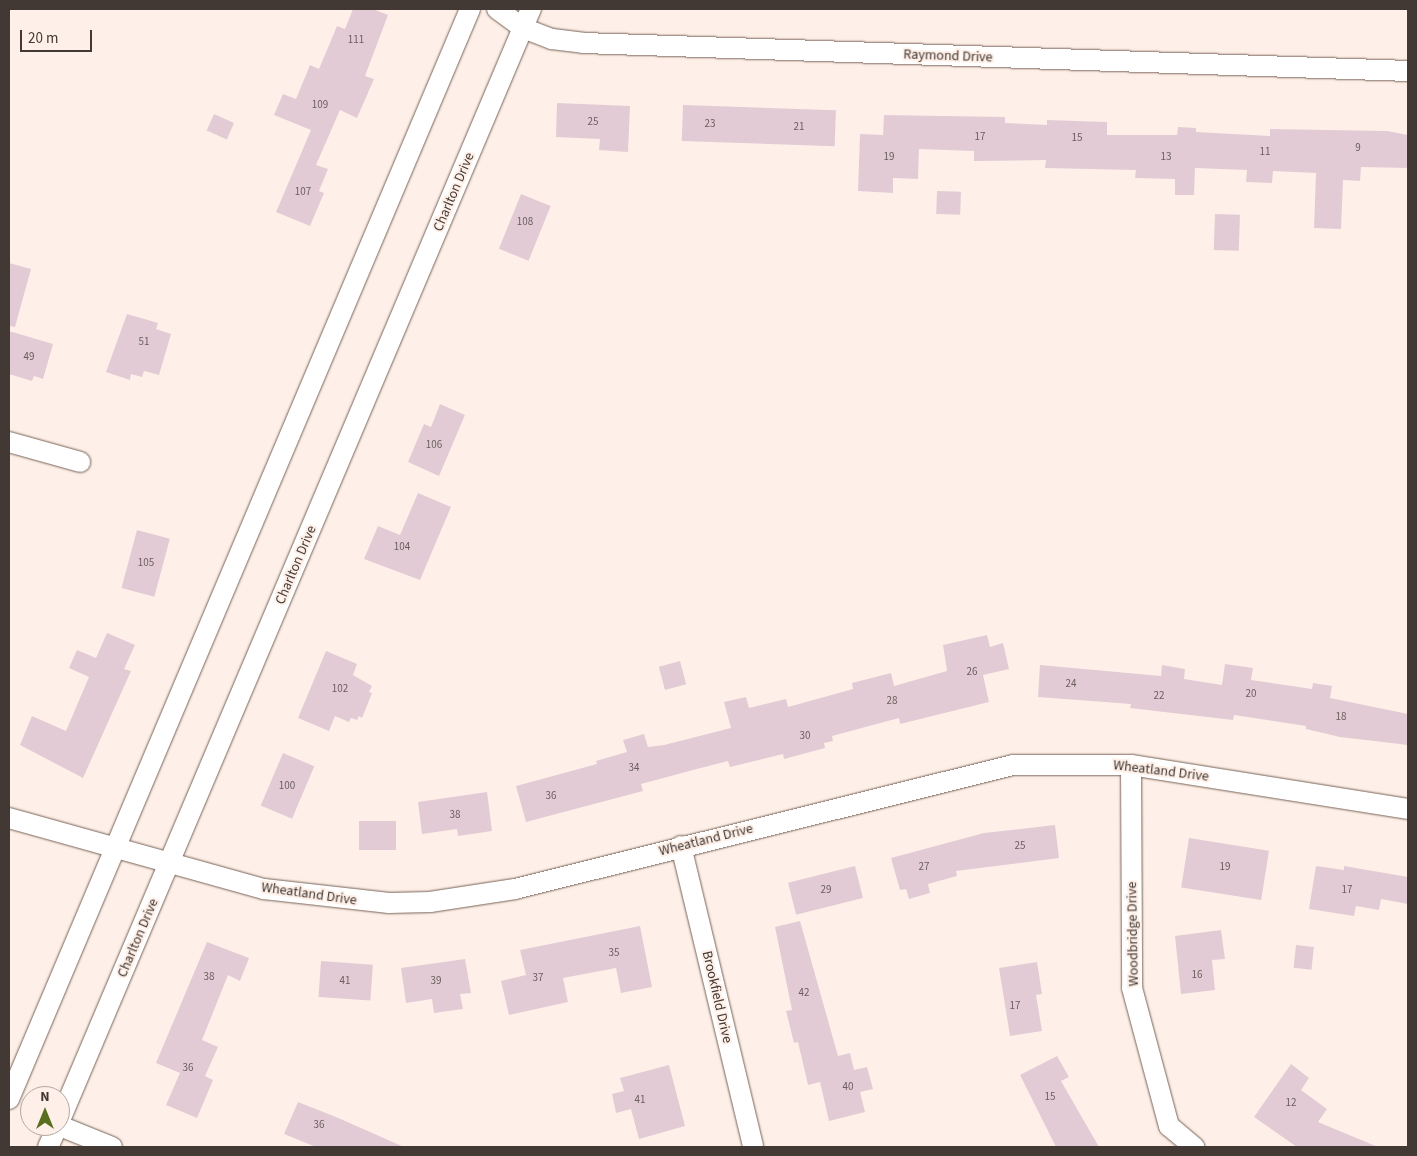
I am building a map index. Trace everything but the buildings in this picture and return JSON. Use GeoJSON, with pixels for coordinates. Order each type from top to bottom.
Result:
{"type":"FeatureCollection","features":[{"type":"Feature","properties":{"kind":"street"},"geometry":{"type":"LineString","coordinates":[[9,1099],[470,9]]}},
{"type":"Feature","properties":{"kind":"street","name":"Raymond Drive"},"geometry":{"type":"LineString","coordinates":[[497,9],[523,28],[552,39],[583,44],[1408,71]]}},
{"type":"Feature","properties":{"kind":"street","name":"Charlton Drive"},"geometry":{"type":"LineString","coordinates":[[70,1097],[531,9]]}},
{"type":"Feature","properties":{"kind":"street"},"geometry":{"type":"LineString","coordinates":[[9,442],[80,462]]}},
{"type":"Feature","properties":{"kind":"street","name":"Wheatland Drive"},"geometry":{"type":"LineString","coordinates":[[9,818],[264,889],[304,896],[390,903],[430,902],[515,889],[681,846],[1013,765],[1131,765],[1408,810]]}},
{"type":"Feature","properties":{"kind":"street","name":"Woodbridge Drive"},"geometry":{"type":"LineString","coordinates":[[1131,765],[1132,988],[1169,1126],[1194,1147]]}},
{"type":"Feature","properties":{"kind":"street","name":"Brookfield Drive"},"geometry":{"type":"LineString","coordinates":[[681,846],[753,1147]]}},
{"type":"Feature","properties":{"kind":"street"},"geometry":{"type":"LineString","coordinates":[[70,1130],[112,1147]]}}]}
